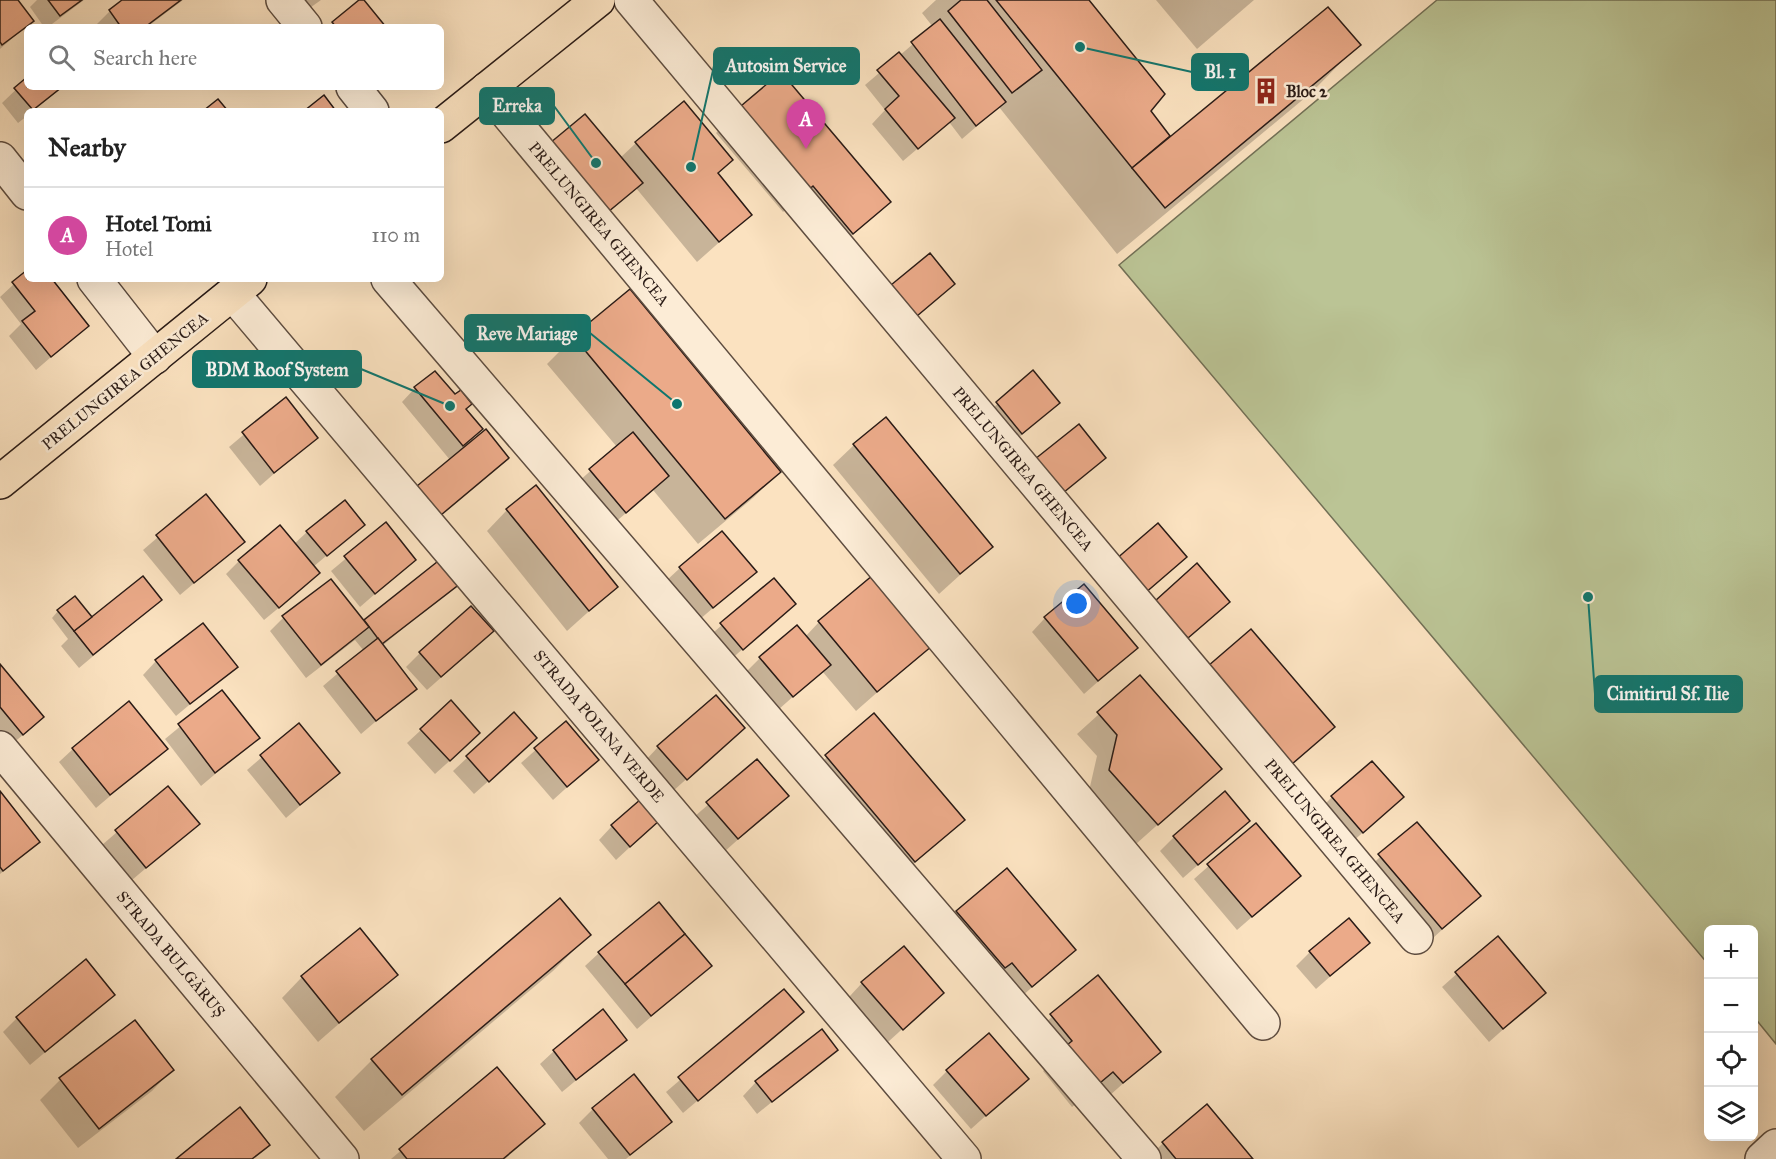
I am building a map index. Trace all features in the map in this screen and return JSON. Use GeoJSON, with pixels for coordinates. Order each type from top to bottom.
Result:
{"type":"FeatureCollection","features":[{"type":"Feature","properties":{"kind":"main road"},"geometry":{"type":"LineString","coordinates":[[444,124],[598,0]]}},
{"type":"Feature","properties":{"kind":"main road","name":"PRELUNGIREA GHENCEA"},"geometry":{"type":"LineString","coordinates":[[0,482],[241,286]]}},
{"type":"Feature","properties":{"kind":"street"},"geometry":{"type":"LineString","coordinates":[[283,0],[303,24]]}},
{"type":"Feature","properties":{"kind":"street","name":"PRELUNGIREA GHENCEA"},"geometry":{"type":"LineString","coordinates":[[631,0],[1416,937]]}},
{"type":"Feature","properties":{"kind":"street","name":"PRELUNGIREA GHENCEA"},"geometry":{"type":"LineString","coordinates":[[487,89],[1263,1023]]}},
{"type":"Feature","properties":{"kind":"street"},"geometry":{"type":"LineString","coordinates":[[355,90],[370,108]]}},
{"type":"Feature","properties":{"kind":"street"},"geometry":{"type":"LineString","coordinates":[[0,159],[24,189]]}},
{"type":"Feature","properties":{"kind":"street"},"geometry":{"type":"LineString","coordinates":[[96,282],[155,357]]}},
{"type":"Feature","properties":{"kind":"street"},"geometry":{"type":"LineString","coordinates":[[391,282],[1144,1159]]}},
{"type":"Feature","properties":{"kind":"street","name":"STRADA POIANA VERDE"},"geometry":{"type":"LineString","coordinates":[[241,286],[964,1159]]}},
{"type":"Feature","properties":{"kind":"street","name":"STRADA BULGĂRUȘ"},"geometry":{"type":"LineString","coordinates":[[0,748],[342,1159]]}},
{"type":"Feature","properties":{"kind":"street"},"geometry":{"type":"LineString","coordinates":[[1762,1159],[1776,1146]]}},
{"type":"Feature","properties":{"kind":"green space"},"geometry":{"type":"Polygon","coordinates":[[[1437,0],[1776,0],[1776,1044],[1758,1022],[1758,925],[1704,925],[1704,959],[1119,265],[1437,0]]]}},
{"type":"Feature","properties":{"kind":"building"},"geometry":{"type":"Polygon","coordinates":[[[0,0],[18,0],[34,21],[24,24],[24,28],[2,45],[0,42],[0,0]]]}},
{"type":"Feature","properties":{"kind":"building"},"geometry":{"type":"Polygon","coordinates":[[[48,0],[82,0],[60,16],[48,0]]]}},
{"type":"Feature","properties":{"kind":"building"},"geometry":{"type":"Polygon","coordinates":[[[122,0],[181,0],[149,24],[119,24],[109,10],[122,0]]]}},
{"type":"Feature","properties":{"kind":"building"},"geometry":{"type":"Polygon","coordinates":[[[359,0],[364,0],[384,24],[334,24],[332,22],[359,0]]]}},
{"type":"Feature","properties":{"kind":"building"},"geometry":{"type":"Polygon","coordinates":[[[961,0],[987,0],[1042,70],[1012,93],[948,11],[961,0]]]}},
{"type":"Feature","properties":{"kind":"building"},"geometry":{"type":"Polygon","coordinates":[[[996,0],[1089,0],[1165,94],[1151,111],[1170,136],[1132,168],[996,0]]]}},
{"type":"Feature","properties":{"kind":"building","name":"Bloc 2"},"geometry":{"type":"Polygon","coordinates":[[[1328,7],[1361,45],[1165,208],[1132,168],[1328,7]]]}},
{"type":"Feature","properties":{"kind":"building"},"geometry":{"type":"Polygon","coordinates":[[[940,19],[1006,102],[976,126],[911,42],[940,19]]]}},
{"type":"Feature","properties":{"kind":"building"},"geometry":{"type":"Polygon","coordinates":[[[899,52],[955,118],[918,149],[885,109],[899,96],[877,70],[899,52]]]}},
{"type":"Feature","properties":{"kind":"building"},"geometry":{"type":"Polygon","coordinates":[[[781,72],[891,202],[853,234],[813,186],[805,193],[735,111],[781,72]]]}},
{"type":"Feature","properties":{"kind":"building"},"geometry":{"type":"Polygon","coordinates":[[[24,80],[24,90],[58,90],[36,108],[31,108],[14,88],[24,80]]]}},
{"type":"Feature","properties":{"kind":"building"},"geometry":{"type":"Polygon","coordinates":[[[324,95],[334,108],[308,108],[324,95]]]}},
{"type":"Feature","properties":{"kind":"building"},"geometry":{"type":"Polygon","coordinates":[[[218,99],[226,108],[207,108],[218,99]]]}},
{"type":"Feature","properties":{"kind":"building"},"geometry":{"type":"Polygon","coordinates":[[[684,101],[733,160],[718,173],[752,215],[719,242],[635,142],[684,101]]]}},
{"type":"Feature","properties":{"kind":"building"},"geometry":{"type":"Polygon","coordinates":[[[585,114],[643,183],[608,212],[550,143],[585,114]]]}},
{"type":"Feature","properties":{"kind":"building"},"geometry":{"type":"Polygon","coordinates":[[[930,253],[955,284],[917,316],[891,285],[930,253]]]}},
{"type":"Feature","properties":{"kind":"building"},"geometry":{"type":"Polygon","coordinates":[[[24,272],[24,282],[54,282],[89,326],[51,357],[22,321],[35,311],[12,282],[24,272]]]}},
{"type":"Feature","properties":{"kind":"building"},"geometry":{"type":"Polygon","coordinates":[[[630,289],[781,472],[725,519],[573,336],[630,289]]]}},
{"type":"Feature","properties":{"kind":"building"},"geometry":{"type":"Polygon","coordinates":[[[1033,370],[1060,403],[1022,434],[996,402],[1033,370]]]}},
{"type":"Feature","properties":{"kind":"building"},"geometry":{"type":"Polygon","coordinates":[[[435,371],[455,394],[461,390],[472,404],[466,409],[483,429],[463,446],[414,387],[435,371]]]}},
{"type":"Feature","properties":{"kind":"building"},"geometry":{"type":"Polygon","coordinates":[[[286,397],[318,438],[274,473],[242,432],[286,397]]]}},
{"type":"Feature","properties":{"kind":"building"},"geometry":{"type":"Polygon","coordinates":[[[886,417],[993,547],[960,574],[853,444],[886,417]]]}},
{"type":"Feature","properties":{"kind":"building"},"geometry":{"type":"Polygon","coordinates":[[[1079,424],[1106,458],[1058,497],[1030,463],[1079,424]]]}},
{"type":"Feature","properties":{"kind":"building"},"geometry":{"type":"Polygon","coordinates":[[[486,429],[509,458],[441,515],[417,486],[486,429]]]}},
{"type":"Feature","properties":{"kind":"building"},"geometry":{"type":"Polygon","coordinates":[[[633,432],[669,476],[626,513],[589,469],[633,432]]]}},
{"type":"Feature","properties":{"kind":"building"},"geometry":{"type":"Polygon","coordinates":[[[536,485],[618,587],[589,611],[506,509],[536,485]]]}},
{"type":"Feature","properties":{"kind":"building"},"geometry":{"type":"Polygon","coordinates":[[[206,494],[245,542],[194,583],[156,535],[206,494]]]}},
{"type":"Feature","properties":{"kind":"building"},"geometry":{"type":"Polygon","coordinates":[[[345,500],[365,525],[327,556],[306,531],[345,500]]]}},
{"type":"Feature","properties":{"kind":"building"},"geometry":{"type":"Polygon","coordinates":[[[386,522],[416,560],[375,594],[344,556],[386,522]]]}},
{"type":"Feature","properties":{"kind":"building"},"geometry":{"type":"Polygon","coordinates":[[[1158,523],[1187,557],[1144,594],[1115,560],[1158,523]]]}},
{"type":"Feature","properties":{"kind":"building"},"geometry":{"type":"Polygon","coordinates":[[[280,525],[320,573],[279,608],[238,560],[280,525]]]}},
{"type":"Feature","properties":{"kind":"building"},"geometry":{"type":"Polygon","coordinates":[[[722,531],[757,572],[713,608],[679,567],[722,531]]]}},
{"type":"Feature","properties":{"kind":"building"},"geometry":{"type":"Polygon","coordinates":[[[442,558],[461,583],[382,644],[364,620],[442,558]]]}},
{"type":"Feature","properties":{"kind":"building"},"geometry":{"type":"Polygon","coordinates":[[[1197,563],[1230,602],[1188,638],[1155,601],[1197,563]]]}},
{"type":"Feature","properties":{"kind":"building"},"geometry":{"type":"Polygon","coordinates":[[[873,575],[932,646],[877,692],[818,621],[873,575]]]}},
{"type":"Feature","properties":{"kind":"building"},"geometry":{"type":"Polygon","coordinates":[[[143,576],[162,600],[93,655],[74,631],[143,576]]]}},
{"type":"Feature","properties":{"kind":"building"},"geometry":{"type":"Polygon","coordinates":[[[774,578],[796,604],[743,650],[720,623],[774,578]]]}},
{"type":"Feature","properties":{"kind":"building"},"geometry":{"type":"Polygon","coordinates":[[[331,579],[369,627],[321,665],[282,616],[331,579]]]}},
{"type":"Feature","properties":{"kind":"building"},"geometry":{"type":"Polygon","coordinates":[[[1084,584],[1138,648],[1098,681],[1044,617],[1084,584]]]}},
{"type":"Feature","properties":{"kind":"building"},"geometry":{"type":"Polygon","coordinates":[[[75,596],[92,617],[74,631],[57,610],[75,596]]]}},
{"type":"Feature","properties":{"kind":"building"},"geometry":{"type":"Polygon","coordinates":[[[471,606],[494,631],[441,677],[419,652],[471,606]]]}},
{"type":"Feature","properties":{"kind":"building"},"geometry":{"type":"Polygon","coordinates":[[[203,623],[238,667],[190,704],[155,660],[203,623]]]}},
{"type":"Feature","properties":{"kind":"building"},"geometry":{"type":"Polygon","coordinates":[[[797,625],[831,665],[793,697],[759,657],[797,625]]]}},
{"type":"Feature","properties":{"kind":"building"},"geometry":{"type":"Polygon","coordinates":[[[1251,629],[1335,727],[1292,764],[1208,666],[1251,629]]]}},
{"type":"Feature","properties":{"kind":"building"},"geometry":{"type":"Polygon","coordinates":[[[378,638],[417,689],[376,721],[336,671],[378,638]]]}},
{"type":"Feature","properties":{"kind":"building"},"geometry":{"type":"Polygon","coordinates":[[[0,664],[44,717],[23,735],[0,707],[0,664]]]}},
{"type":"Feature","properties":{"kind":"building"},"geometry":{"type":"Polygon","coordinates":[[[1140,675],[1222,769],[1158,825],[1109,770],[1117,735],[1097,712],[1140,675]]]}},
{"type":"Feature","properties":{"kind":"building"},"geometry":{"type":"Polygon","coordinates":[[[222,690],[260,738],[215,773],[178,724],[222,690]]]}},
{"type":"Feature","properties":{"kind":"building"},"geometry":{"type":"Polygon","coordinates":[[[716,695],[745,728],[687,780],[657,746],[716,695]]]}},
{"type":"Feature","properties":{"kind":"building"},"geometry":{"type":"Polygon","coordinates":[[[451,700],[480,733],[450,761],[420,729],[451,700]]]}},
{"type":"Feature","properties":{"kind":"building"},"geometry":{"type":"Polygon","coordinates":[[[129,701],[168,749],[110,795],[72,748],[129,701]]]}},
{"type":"Feature","properties":{"kind":"building"},"geometry":{"type":"Polygon","coordinates":[[[514,712],[537,738],[489,782],[466,756],[514,712]]]}},
{"type":"Feature","properties":{"kind":"building"},"geometry":{"type":"Polygon","coordinates":[[[874,713],[965,820],[915,862],[825,755],[874,713]]]}},
{"type":"Feature","properties":{"kind":"building"},"geometry":{"type":"Polygon","coordinates":[[[566,721],[599,760],[567,787],[534,748],[566,721]]]}},
{"type":"Feature","properties":{"kind":"building"},"geometry":{"type":"Polygon","coordinates":[[[299,723],[340,773],[300,805],[260,755],[299,723]]]}},
{"type":"Feature","properties":{"kind":"building"},"geometry":{"type":"Polygon","coordinates":[[[757,759],[789,796],[738,839],[706,802],[757,759]]]}},
{"type":"Feature","properties":{"kind":"building"},"geometry":{"type":"Polygon","coordinates":[[[1372,761],[1404,797],[1363,833],[1331,796],[1372,761]]]}},
{"type":"Feature","properties":{"kind":"building"},"geometry":{"type":"Polygon","coordinates":[[[168,786],[200,824],[146,868],[115,830],[168,786]]]}},
{"type":"Feature","properties":{"kind":"building"},"geometry":{"type":"Polygon","coordinates":[[[0,791],[40,842],[3,871],[0,867],[0,791]]]}},
{"type":"Feature","properties":{"kind":"building"},"geometry":{"type":"Polygon","coordinates":[[[1225,791],[1250,821],[1198,865],[1173,836],[1225,791]]]}},
{"type":"Feature","properties":{"kind":"building"},"geometry":{"type":"Polygon","coordinates":[[[641,799],[660,820],[630,847],[611,825],[641,799]]]}},
{"type":"Feature","properties":{"kind":"building"},"geometry":{"type":"Polygon","coordinates":[[[1417,822],[1481,896],[1442,929],[1378,854],[1417,822]]]}},
{"type":"Feature","properties":{"kind":"building"},"geometry":{"type":"Polygon","coordinates":[[[1256,823],[1301,876],[1252,917],[1207,864],[1256,823]]]}},
{"type":"Feature","properties":{"kind":"building"},"geometry":{"type":"Polygon","coordinates":[[[1007,868],[1076,950],[1032,987],[1012,963],[1005,968],[956,911],[1007,868]]]}},
{"type":"Feature","properties":{"kind":"building"},"geometry":{"type":"Polygon","coordinates":[[[560,898],[591,935],[402,1095],[371,1059],[560,898]]]}},
{"type":"Feature","properties":{"kind":"building"},"geometry":{"type":"Polygon","coordinates":[[[659,902],[685,934],[625,984],[598,952],[659,902]]]}},
{"type":"Feature","properties":{"kind":"building"},"geometry":{"type":"Polygon","coordinates":[[[1349,918],[1370,943],[1330,976],[1309,951],[1349,918]]]}},
{"type":"Feature","properties":{"kind":"building"},"geometry":{"type":"Polygon","coordinates":[[[360,928],[398,975],[339,1023],[301,976],[360,928]]]}},
{"type":"Feature","properties":{"kind":"building"},"geometry":{"type":"Polygon","coordinates":[[[685,934],[712,966],[651,1016],[625,984],[685,934]]]}},
{"type":"Feature","properties":{"kind":"building"},"geometry":{"type":"Polygon","coordinates":[[[1498,936],[1546,993],[1503,1029],[1455,972],[1498,936]]]}},
{"type":"Feature","properties":{"kind":"building"},"geometry":{"type":"Polygon","coordinates":[[[904,946],[944,993],[903,1030],[861,982],[904,946]]]}},
{"type":"Feature","properties":{"kind":"building"},"geometry":{"type":"Polygon","coordinates":[[[86,959],[115,995],[45,1052],[16,1017],[86,959]]]}},
{"type":"Feature","properties":{"kind":"building"},"geometry":{"type":"Polygon","coordinates":[[[1098,975],[1161,1052],[1123,1083],[1113,1072],[1094,1088],[1062,1049],[1072,1041],[1050,1014],[1098,975]]]}},
{"type":"Feature","properties":{"kind":"building"},"geometry":{"type":"Polygon","coordinates":[[[784,989],[804,1012],[698,1101],[678,1077],[784,989]]]}},
{"type":"Feature","properties":{"kind":"building"},"geometry":{"type":"Polygon","coordinates":[[[603,1009],[627,1040],[576,1080],[553,1050],[603,1009]]]}},
{"type":"Feature","properties":{"kind":"building"},"geometry":{"type":"Polygon","coordinates":[[[135,1020],[174,1070],[99,1129],[59,1078],[135,1020]]]}},
{"type":"Feature","properties":{"kind":"building"},"geometry":{"type":"Polygon","coordinates":[[[822,1029],[838,1050],[772,1102],[755,1081],[822,1029]]]}},
{"type":"Feature","properties":{"kind":"building"},"geometry":{"type":"Polygon","coordinates":[[[989,1033],[1029,1079],[986,1116],[946,1070],[989,1033]]]}},
{"type":"Feature","properties":{"kind":"building"},"geometry":{"type":"Polygon","coordinates":[[[497,1067],[545,1124],[503,1159],[407,1159],[399,1149],[497,1067]]]}},
{"type":"Feature","properties":{"kind":"building"},"geometry":{"type":"Polygon","coordinates":[[[634,1074],[672,1122],[630,1155],[592,1108],[634,1074]]]}},
{"type":"Feature","properties":{"kind":"building"},"geometry":{"type":"Polygon","coordinates":[[[1207,1104],[1253,1159],[1176,1159],[1162,1142],[1207,1104]]]}},
{"type":"Feature","properties":{"kind":"building"},"geometry":{"type":"Polygon","coordinates":[[[240,1107],[270,1145],[252,1159],[176,1159],[240,1107]]]}},
{"type":"Feature","properties":{"kind":"place","name":"Bl. 1"},"geometry":{"type":"Point","coordinates":[1080,47]}},
{"type":"Feature","properties":{"kind":"place","name":"Bloc 2"},"geometry":{"type":"Point","coordinates":[1266,91]}},
{"type":"Feature","properties":{"kind":"place","name":"Hotel Tomi"},"geometry":{"type":"Point","coordinates":[806,149]}},
{"type":"Feature","properties":{"kind":"place","name":"Erreka"},"geometry":{"type":"Point","coordinates":[596,163]}},
{"type":"Feature","properties":{"kind":"place","name":"Autosim Service"},"geometry":{"type":"Point","coordinates":[691,167]}},
{"type":"Feature","properties":{"kind":"place","name":"Reve Mariage"},"geometry":{"type":"Point","coordinates":[677,404]}},
{"type":"Feature","properties":{"kind":"place","name":"BDM Roof System"},"geometry":{"type":"Point","coordinates":[450,406]}},
{"type":"Feature","properties":{"kind":"place","name":"Cimitirul Sf. Ilie"},"geometry":{"type":"Point","coordinates":[1588,597]}}]}
